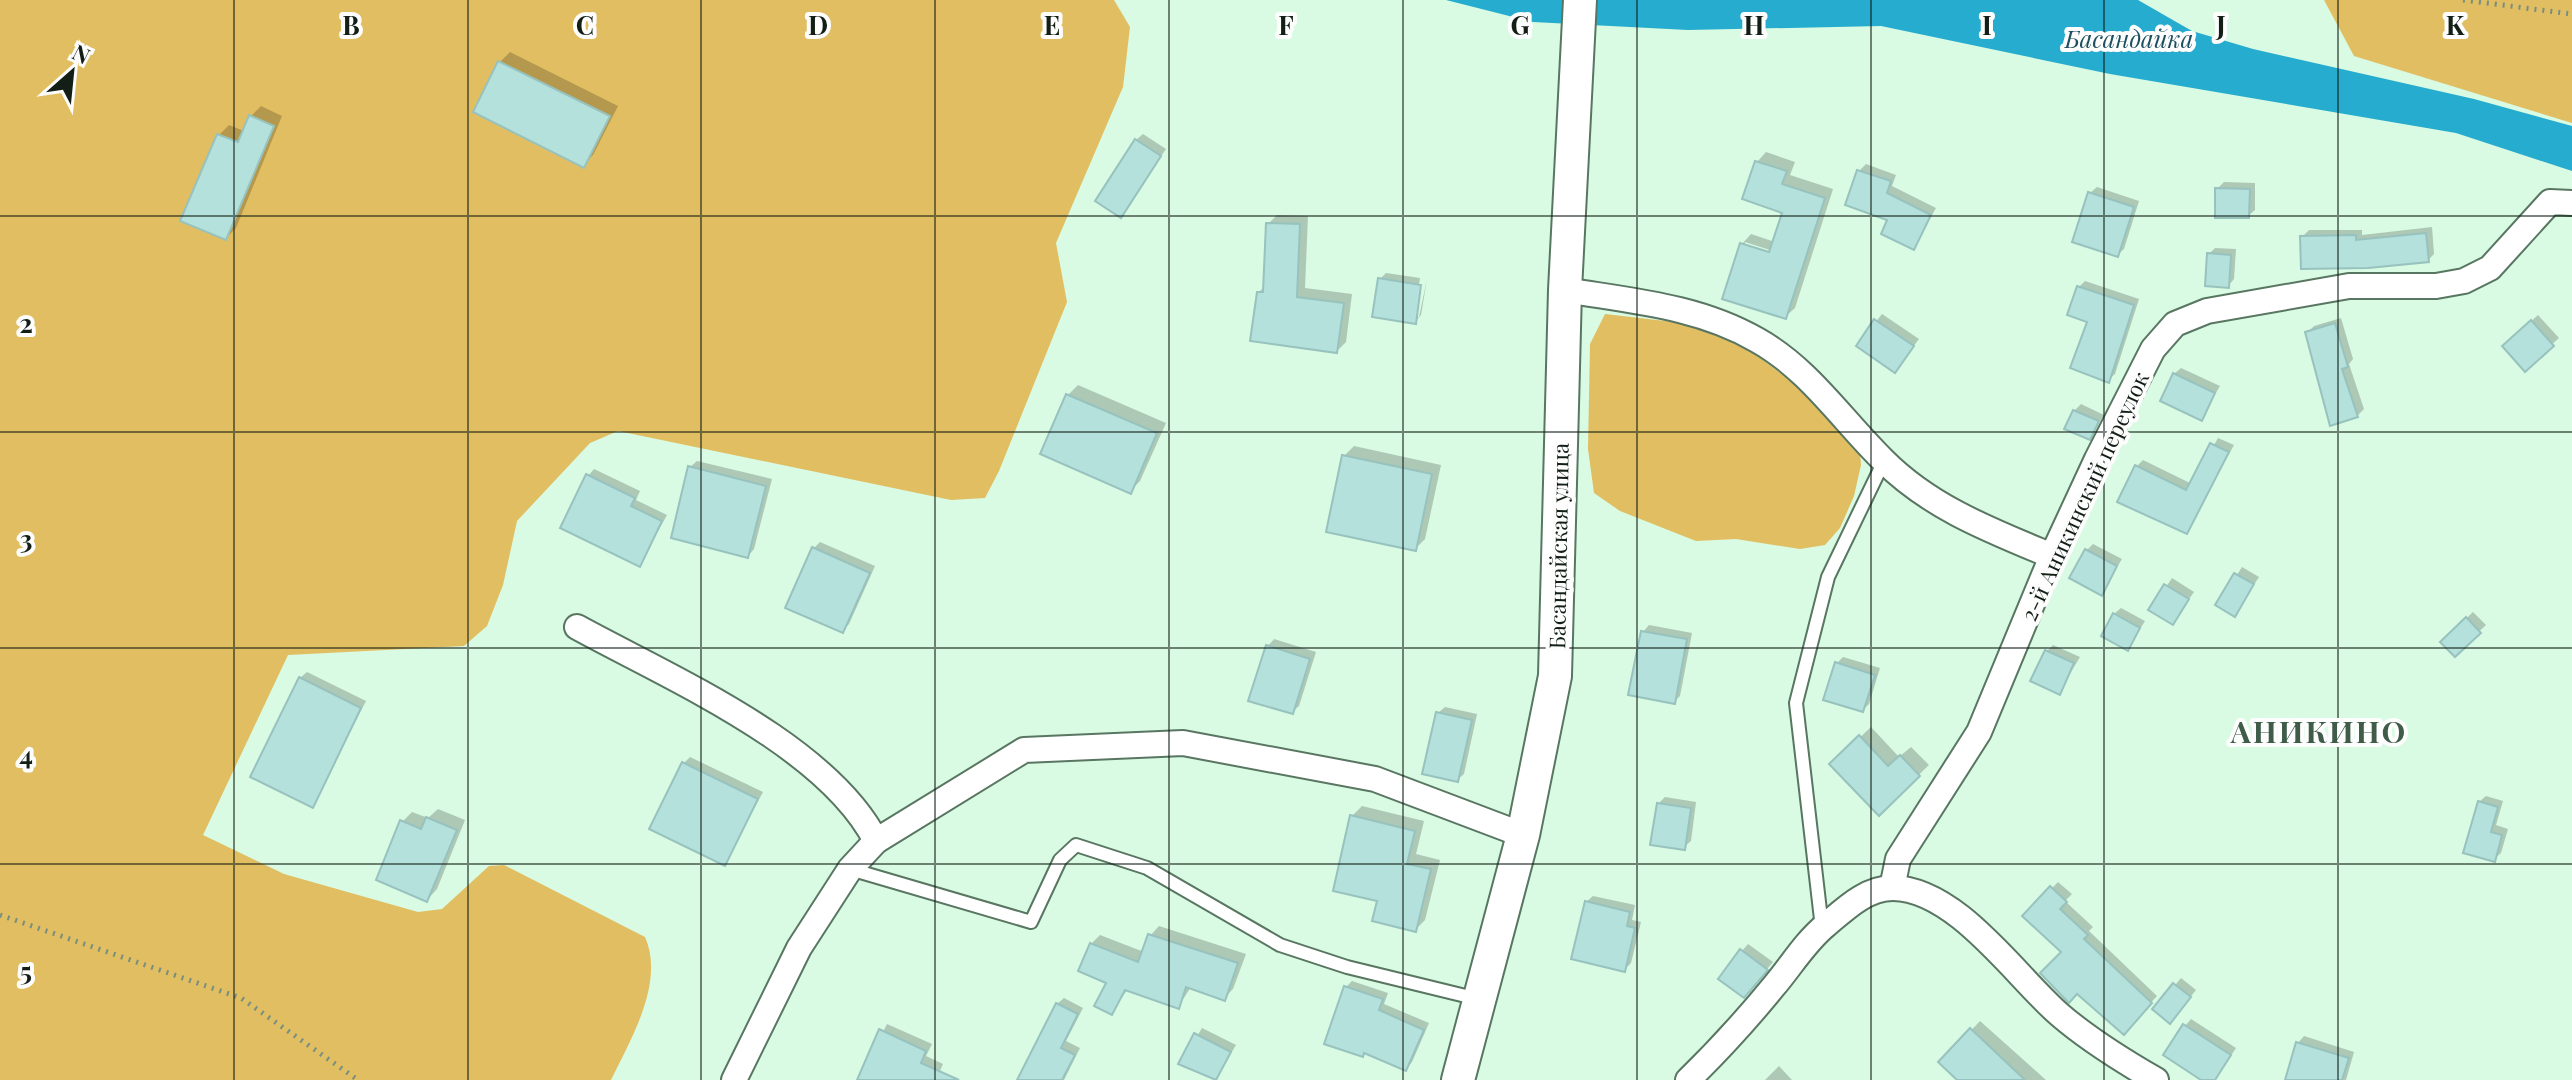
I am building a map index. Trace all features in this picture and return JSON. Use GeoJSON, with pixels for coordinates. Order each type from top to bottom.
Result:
{"type":"FeatureCollection","features":[{"type":"Feature","properties":{"kind":"street","name":"Басандайская улица"},"geometry":{"type":"LineString","coordinates":[[1458,1080],[1482,999],[1523,835],[1555,676],[1565,290],[1580,0]]}},
{"type":"Feature","properties":{"kind":"street","name":"2-й Аникинский переулок"},"geometry":{"type":"LineString","coordinates":[[1892,888],[1898,859],[1979,732],[2052,556],[2153,349],[2175,324],[2207,311],[2349,286],[2436,286],[2464,281],[2490,268],[2550,202],[2572,203]]}},
{"type":"Feature","properties":{"kind":"street"},"geometry":{"type":"LineString","coordinates":[[1565,290],[1693,311],[1758,340],[1809,378],[1884,461],[1921,494],[1981,526],[2052,556]]}},
{"type":"Feature","properties":{"kind":"street"},"geometry":{"type":"LineString","coordinates":[[577,627],[735,713],[795,753],[853,801],[876,841]]}},
{"type":"Feature","properties":{"kind":"street"},"geometry":{"type":"LineString","coordinates":[[734,1080],[799,948],[850,869],[876,841],[1024,750],[1183,743],[1375,779],[1523,835]]}},
{"type":"Feature","properties":{"kind":"street"},"geometry":{"type":"LineString","coordinates":[[1688,1080],[1733,1036],[1822,928],[1865,894],[1892,888],[1915,892],[1938,902],[2010,964],[2060,1015],[2121,1060],[2156,1080]]}},
{"type":"Feature","properties":{"kind":"lane"},"geometry":{"type":"LineString","coordinates":[[1822,928],[1796,703],[1828,577],[1884,461]]}},
{"type":"Feature","properties":{"kind":"lane"},"geometry":{"type":"LineString","coordinates":[[850,869],[1031,922],[1060,860],[1076,845],[1147,868],[1280,945],[1347,967],[1482,999]]}},
{"type":"Feature","properties":{"kind":"path"},"geometry":{"type":"LineString","coordinates":[[2463,0],[2572,14]]}},
{"type":"Feature","properties":{"kind":"path"},"geometry":{"type":"LineString","coordinates":[[0,915],[241,998],[358,1080]]}},
{"type":"Feature","properties":{"kind":"shaded area"},"geometry":{"type":"Polygon","coordinates":[[[0,0],[1114,0],[1130,27],[1123,87],[1056,243],[1067,302],[999,471],[985,498],[951,500],[618,431],[590,443],[517,521],[503,585],[487,626],[464,646],[288,655],[203,835],[284,874],[418,912],[442,909],[489,866],[504,865],[645,937],[650,954],[648,991],[636,1029],[611,1080],[0,1080],[0,0]]]}},
{"type":"Feature","properties":{"kind":"shaded area"},"geometry":{"type":"Polygon","coordinates":[[[2324,0],[2572,0],[2572,123],[2354,56],[2324,0]]]}},
{"type":"Feature","properties":{"kind":"shaded area"},"geometry":{"type":"Polygon","coordinates":[[[1605,314],[1674,322],[1739,342],[1832,412],[1859,438],[1861,465],[1854,496],[1840,528],[1825,545],[1800,549],[1736,539],[1696,541],[1620,511],[1594,493],[1588,449],[1590,344],[1605,314]]]}},
{"type":"Feature","properties":{"kind":"water","name":"Басандайка"},"geometry":{"type":"Polygon","coordinates":[[[1446,0],[2138,0],[2192,31],[2253,49],[2474,99],[2572,126],[2572,171],[2456,133],[2110,74],[1881,26],[1688,30],[1533,22],[1446,0]]]}},
{"type":"Feature","properties":{"kind":"building"},"geometry":{"type":"Polygon","coordinates":[[[498,61],[610,116],[584,168],[473,112],[498,61]]]}},
{"type":"Feature","properties":{"kind":"building"},"geometry":{"type":"Polygon","coordinates":[[[249,115],[274,126],[226,240],[180,221],[217,134],[238,142],[249,115]]]}},
{"type":"Feature","properties":{"kind":"building"},"geometry":{"type":"Polygon","coordinates":[[[1135,139],[1161,156],[1121,218],[1095,201],[1135,139]]]}},
{"type":"Feature","properties":{"kind":"building"},"geometry":{"type":"Polygon","coordinates":[[[1755,161],[1787,171],[1782,184],[1825,198],[1786,319],[1722,299],[1740,243],[1769,252],[1782,213],[1742,199],[1755,161]]]}},
{"type":"Feature","properties":{"kind":"building"},"geometry":{"type":"Polygon","coordinates":[[[1857,170],[1891,181],[1887,193],[1931,215],[1914,250],[1881,234],[1887,220],[1845,205],[1857,170]]]}},
{"type":"Feature","properties":{"kind":"building"},"geometry":{"type":"Polygon","coordinates":[[[2215,188],[2250,189],[2249,218],[2215,218],[2215,188]]]}},
{"type":"Feature","properties":{"kind":"building"},"geometry":{"type":"Polygon","coordinates":[[[2088,192],[2134,207],[2118,257],[2072,242],[2088,192]]]}},
{"type":"Feature","properties":{"kind":"building"},"geometry":{"type":"Polygon","coordinates":[[[1266,223],[1300,224],[1297,297],[1344,303],[1337,353],[1250,341],[1257,292],[1263,292],[1266,223]]]}},
{"type":"Feature","properties":{"kind":"building"},"geometry":{"type":"Polygon","coordinates":[[[2426,233],[2429,262],[2368,268],[2301,269],[2300,236],[2356,235],[2356,240],[2426,233]]]}},
{"type":"Feature","properties":{"kind":"building"},"geometry":{"type":"Polygon","coordinates":[[[2207,253],[2231,255],[2229,288],[2205,286],[2207,253]]]}},
{"type":"Feature","properties":{"kind":"building"},"geometry":{"type":"Polygon","coordinates":[[[1378,278],[1421,285],[1416,324],[1372,317],[1378,278]]]}},
{"type":"Feature","properties":{"kind":"building"},"geometry":{"type":"Polygon","coordinates":[[[2077,286],[2134,305],[2109,383],[2070,368],[2087,322],[2067,315],[2077,286]]]}},
{"type":"Feature","properties":{"kind":"building"},"geometry":{"type":"Polygon","coordinates":[[[1874,319],[1914,346],[1895,373],[1856,346],[1874,319]]]}},
{"type":"Feature","properties":{"kind":"building"},"geometry":{"type":"Polygon","coordinates":[[[2531,320],[2554,346],[2525,372],[2502,346],[2531,320]]]}},
{"type":"Feature","properties":{"kind":"building"},"geometry":{"type":"Polygon","coordinates":[[[2335,323],[2348,367],[2342,369],[2358,417],[2330,426],[2305,332],[2335,323]]]}},
{"type":"Feature","properties":{"kind":"building"},"geometry":{"type":"Polygon","coordinates":[[[2173,373],[2215,393],[2202,421],[2160,401],[2173,373]]]}},
{"type":"Feature","properties":{"kind":"building"},"geometry":{"type":"Polygon","coordinates":[[[1066,394],[1157,433],[1131,494],[1040,454],[1066,394]]]}},
{"type":"Feature","properties":{"kind":"building"},"geometry":{"type":"Polygon","coordinates":[[[2073,410],[2099,421],[2090,440],[2064,429],[2073,410]]]}},
{"type":"Feature","properties":{"kind":"building"},"geometry":{"type":"Polygon","coordinates":[[[2210,443],[2229,452],[2187,534],[2117,502],[2135,465],[2186,490],[2210,443]]]}},
{"type":"Feature","properties":{"kind":"building"},"geometry":{"type":"Polygon","coordinates":[[[1342,455],[1432,474],[1416,551],[1326,532],[1342,455]]]}},
{"type":"Feature","properties":{"kind":"building"},"geometry":{"type":"Polygon","coordinates":[[[688,466],[766,486],[748,558],[671,538],[688,466]]]}},
{"type":"Feature","properties":{"kind":"building"},"geometry":{"type":"Polygon","coordinates":[[[586,474],[635,498],[631,506],[662,521],[640,567],[560,528],[586,474]]]}},
{"type":"Feature","properties":{"kind":"building"},"geometry":{"type":"Polygon","coordinates":[[[812,547],[870,573],[843,633],[785,608],[812,547]]]}},
{"type":"Feature","properties":{"kind":"building"},"geometry":{"type":"Polygon","coordinates":[[[2085,549],[2117,566],[2102,596],[2069,578],[2085,549]]]}},
{"type":"Feature","properties":{"kind":"building"},"geometry":{"type":"Polygon","coordinates":[[[2234,573],[2254,584],[2235,617],[2215,605],[2234,573]]]}},
{"type":"Feature","properties":{"kind":"building"},"geometry":{"type":"Polygon","coordinates":[[[2164,584],[2189,599],[2173,625],[2148,610],[2164,584]]]}},
{"type":"Feature","properties":{"kind":"building"},"geometry":{"type":"Polygon","coordinates":[[[2113,613],[2140,628],[2128,651],[2101,636],[2113,613]]]}},
{"type":"Feature","properties":{"kind":"building"},"geometry":{"type":"Polygon","coordinates":[[[2466,617],[2481,633],[2455,657],[2440,642],[2466,617]]]}},
{"type":"Feature","properties":{"kind":"building"},"geometry":{"type":"Polygon","coordinates":[[[1641,631],[1687,639],[1675,704],[1628,695],[1641,631]]]}},
{"type":"Feature","properties":{"kind":"building"},"geometry":{"type":"Polygon","coordinates":[[[1266,645],[1310,659],[1293,714],[1248,701],[1266,645]]]}},
{"type":"Feature","properties":{"kind":"building"},"geometry":{"type":"Polygon","coordinates":[[[2045,650],[2074,663],[2060,695],[2030,681],[2045,650]]]}},
{"type":"Feature","properties":{"kind":"building"},"geometry":{"type":"Polygon","coordinates":[[[1835,662],[1875,675],[1863,712],[1823,700],[1835,662]]]}},
{"type":"Feature","properties":{"kind":"building"},"geometry":{"type":"Polygon","coordinates":[[[299,677],[361,708],[313,808],[250,777],[299,677]]]}},
{"type":"Feature","properties":{"kind":"building"},"geometry":{"type":"Polygon","coordinates":[[[1436,712],[1472,720],[1458,782],[1422,774],[1436,712]]]}},
{"type":"Feature","properties":{"kind":"building"},"geometry":{"type":"Polygon","coordinates":[[[1859,735],[1888,766],[1900,755],[1920,776],[1879,816],[1829,764],[1859,735]]]}},
{"type":"Feature","properties":{"kind":"building"},"geometry":{"type":"Polygon","coordinates":[[[682,762],[758,799],[725,866],[649,829],[682,762]]]}},
{"type":"Feature","properties":{"kind":"building"},"geometry":{"type":"Polygon","coordinates":[[[2478,801],[2498,807],[2491,832],[2502,835],[2495,862],[2463,853],[2478,801]]]}},
{"type":"Feature","properties":{"kind":"building"},"geometry":{"type":"Polygon","coordinates":[[[1657,803],[1691,808],[1685,850],[1650,845],[1657,803]]]}},
{"type":"Feature","properties":{"kind":"building"},"geometry":{"type":"Polygon","coordinates":[[[1350,815],[1415,831],[1407,864],[1431,869],[1416,932],[1372,921],[1377,901],[1333,891],[1350,815]]]}},
{"type":"Feature","properties":{"kind":"building"},"geometry":{"type":"Polygon","coordinates":[[[426,817],[457,830],[427,902],[376,880],[400,820],[421,829],[426,817]]]}},
{"type":"Feature","properties":{"kind":"building"},"geometry":{"type":"Polygon","coordinates":[[[2050,886],[2067,902],[2060,909],[2088,935],[2084,939],[2152,1003],[2124,1035],[2077,994],[2069,1003],[2040,973],[2061,952],[2022,916],[2050,886]]]}},
{"type":"Feature","properties":{"kind":"building"},"geometry":{"type":"Polygon","coordinates":[[[1585,901],[1630,912],[1627,926],[1635,928],[1625,972],[1571,959],[1585,901]]]}},
{"type":"Feature","properties":{"kind":"building"},"geometry":{"type":"Polygon","coordinates":[[[1148,934],[1238,963],[1225,1001],[1186,987],[1179,1009],[1125,990],[1112,1015],[1094,1006],[1106,983],[1078,971],[1090,943],[1138,962],[1148,934]]]}},
{"type":"Feature","properties":{"kind":"building"},"geometry":{"type":"Polygon","coordinates":[[[1740,949],[1768,970],[1744,998],[1718,979],[1740,949]]]}},
{"type":"Feature","properties":{"kind":"building"},"geometry":{"type":"Polygon","coordinates":[[[2173,983],[2191,997],[2170,1024],[2152,1009],[2173,983]]]}},
{"type":"Feature","properties":{"kind":"building"},"geometry":{"type":"Polygon","coordinates":[[[1344,986],[1383,999],[1379,1010],[1424,1030],[1406,1071],[1364,1053],[1363,1057],[1324,1044],[1344,986]]]}},
{"type":"Feature","properties":{"kind":"building"},"geometry":{"type":"Polygon","coordinates":[[[1056,1003],[1078,1014],[1061,1048],[1075,1055],[1062,1080],[1017,1080],[1056,1003]]]}},
{"type":"Feature","properties":{"kind":"building"},"geometry":{"type":"Polygon","coordinates":[[[2183,1024],[2231,1055],[2215,1080],[2201,1080],[2163,1055],[2183,1024]]]}},
{"type":"Feature","properties":{"kind":"building"},"geometry":{"type":"Polygon","coordinates":[[[1970,1028],[2025,1080],[1957,1080],[1938,1062],[1970,1028]]]}},
{"type":"Feature","properties":{"kind":"building"},"geometry":{"type":"Polygon","coordinates":[[[879,1029],[926,1051],[921,1063],[959,1080],[857,1080],[879,1029]]]}},
{"type":"Feature","properties":{"kind":"building"},"geometry":{"type":"Polygon","coordinates":[[[1194,1033],[1231,1052],[1216,1080],[1178,1064],[1194,1033]]]}},
{"type":"Feature","properties":{"kind":"building"},"geometry":{"type":"Polygon","coordinates":[[[2296,1042],[2349,1058],[2342,1080],[2285,1080],[2296,1042]]]}},
{"type":"Feature","properties":{"kind":"district","name":"АНИКИНО"},"geometry":{"type":"Point","coordinates":[2319,731]}}]}
